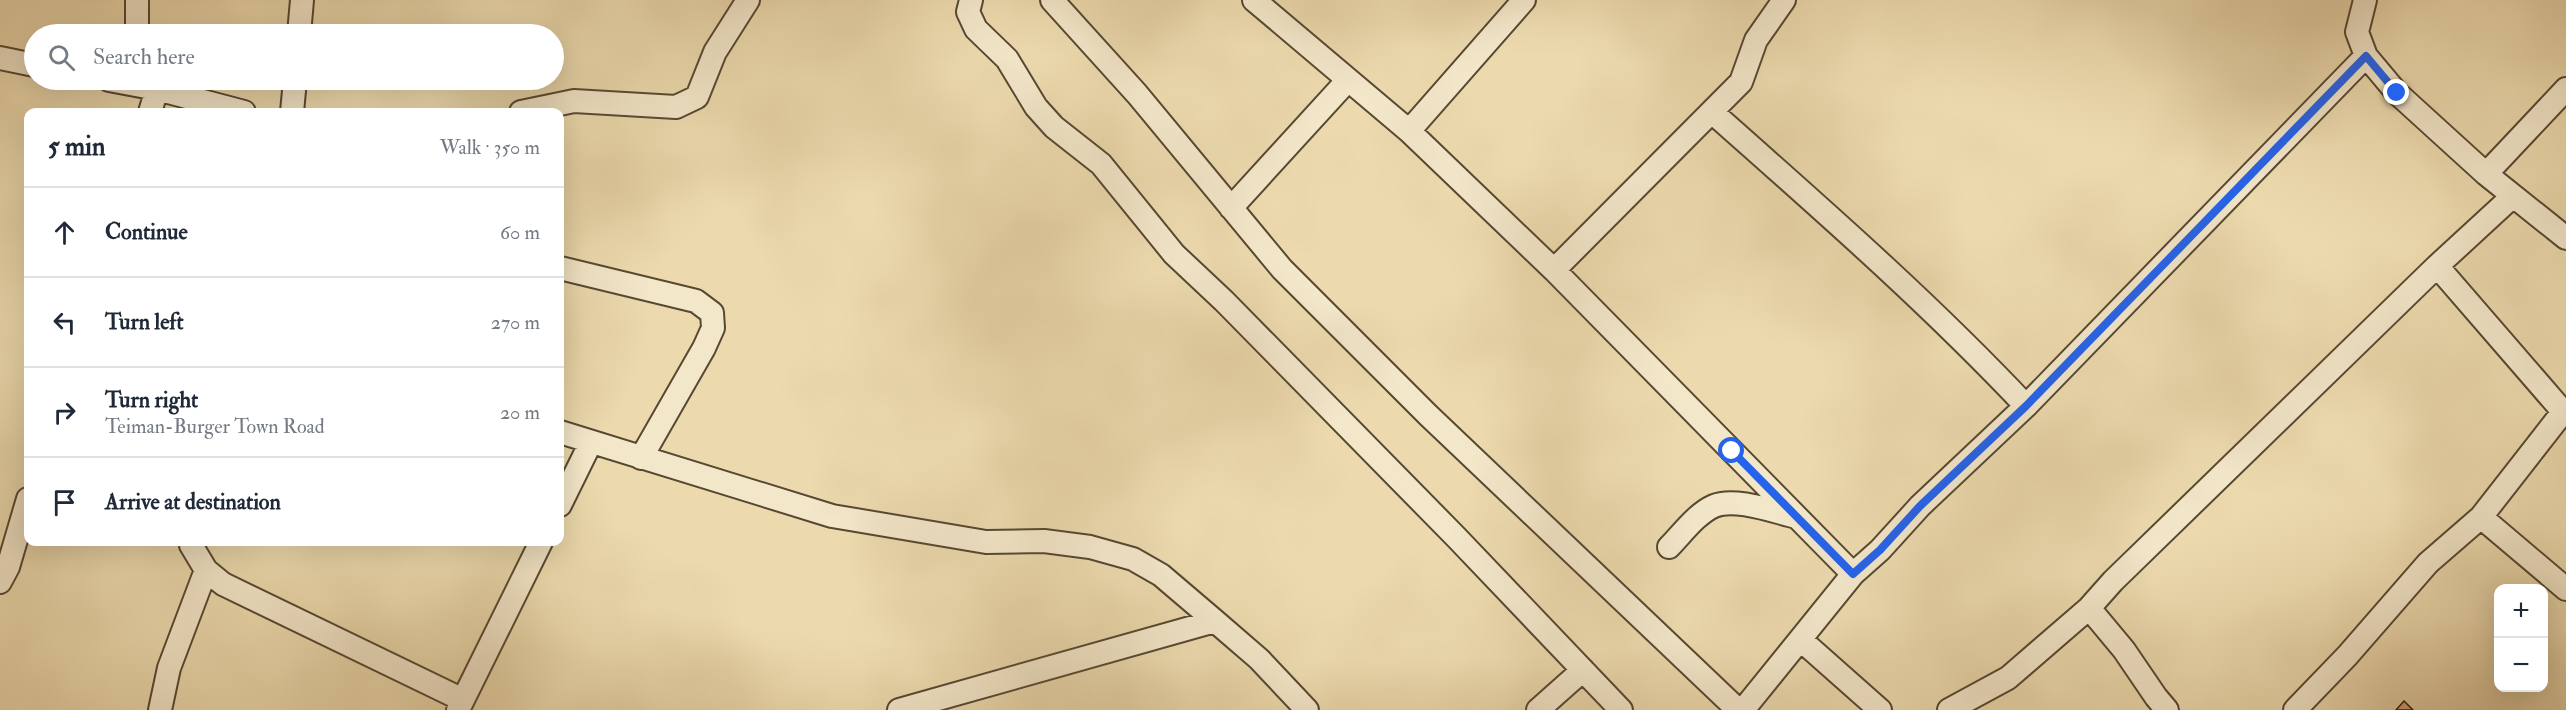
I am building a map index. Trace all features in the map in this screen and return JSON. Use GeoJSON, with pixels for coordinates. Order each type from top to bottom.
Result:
{"type":"FeatureCollection","features":[{"type":"Feature","properties":{"kind":"street"},"geometry":{"type":"LineString","coordinates":[[137,0],[137,24]]}},
{"type":"Feature","properties":{"kind":"street"},"geometry":{"type":"LineString","coordinates":[[300,24],[302,0]]}},
{"type":"Feature","properties":{"kind":"street"},"geometry":{"type":"LineString","coordinates":[[540,108],[574,101],[676,107],[697,97],[715,52],[748,0]]}},
{"type":"Feature","properties":{"kind":"street"},"geometry":{"type":"LineString","coordinates":[[971,0],[968,12],[976,29],[1007,59],[1036,107],[1054,127],[1101,164],[1174,254],[1233,310],[1621,710]]}},
{"type":"Feature","properties":{"kind":"street"},"geometry":{"type":"LineString","coordinates":[[1052,0],[1137,94],[1282,269],[1428,414],[1738,710]]}},
{"type":"Feature","properties":{"kind":"street"},"geometry":{"type":"LineString","coordinates":[[1254,0],[1347,81],[1409,131],[1554,270],[1853,574]]}},
{"type":"Feature","properties":{"kind":"street"},"geometry":{"type":"LineString","coordinates":[[1409,131],[1524,0]]}},
{"type":"Feature","properties":{"kind":"street"},"geometry":{"type":"LineString","coordinates":[[1554,270],[1741,82],[1756,40],[1784,0]]}},
{"type":"Feature","properties":{"kind":"street"},"geometry":{"type":"LineString","coordinates":[[2366,0],[2361,9],[2356,32],[2366,56],[2397,93],[2486,174],[2566,238]]}},
{"type":"Feature","properties":{"kind":"street"},"geometry":{"type":"LineString","coordinates":[[1743,710],[1853,574],[1880,550],[1920,506],[2026,406],[2366,56]]}},
{"type":"Feature","properties":{"kind":"street"},"geometry":{"type":"LineString","coordinates":[[0,58],[24,63]]}},
{"type":"Feature","properties":{"kind":"street"},"geometry":{"type":"LineString","coordinates":[[1231,207],[1347,81]]}},
{"type":"Feature","properties":{"kind":"street"},"geometry":{"type":"LineString","coordinates":[[2486,174],[2566,89]]}},
{"type":"Feature","properties":{"kind":"street"},"geometry":{"type":"LineString","coordinates":[[147,90],[149,108]]}},
{"type":"Feature","properties":{"kind":"street"},"geometry":{"type":"LineString","coordinates":[[164,90],[229,108]]}},
{"type":"Feature","properties":{"kind":"street"},"geometry":{"type":"LineString","coordinates":[[292,108],[294,90]]}},
{"type":"Feature","properties":{"kind":"street"},"geometry":{"type":"LineString","coordinates":[[1712,112],[1907,286],[1974,351],[2026,406]]}},
{"type":"Feature","properties":{"kind":"street"},"geometry":{"type":"LineString","coordinates":[[1949,710],[2008,678],[2089,608],[2113,581],[2437,266],[2513,196]]}},
{"type":"Feature","properties":{"kind":"street"},"geometry":{"type":"LineString","coordinates":[[2295,710],[2347,656],[2428,563],[2481,517],[2564,414],[2437,266]]}},
{"type":"Feature","properties":{"kind":"street"},"geometry":{"type":"LineString","coordinates":[[564,269],[696,301],[712,313],[713,328],[704,348],[641,458]]}},
{"type":"Feature","properties":{"kind":"street"},"geometry":{"type":"LineString","coordinates":[[564,433],[831,516],[987,542],[1044,541],[1101,550],[1133,559],[1161,575],[1259,659],[1307,710]]}},
{"type":"Feature","properties":{"kind":"street"},"geometry":{"type":"LineString","coordinates":[[564,497],[591,442]]}},
{"type":"Feature","properties":{"kind":"street"},"geometry":{"type":"LineString","coordinates":[[1669,547],[1701,515],[1714,506],[1732,502],[1797,517]]}},
{"type":"Feature","properties":{"kind":"street"},"geometry":{"type":"LineString","coordinates":[[0,582],[8,567],[24,513]]}},
{"type":"Feature","properties":{"kind":"street"},"geometry":{"type":"LineString","coordinates":[[2481,517],[2566,589]]}},
{"type":"Feature","properties":{"kind":"street"},"geometry":{"type":"LineString","coordinates":[[192,546],[206,570],[223,584],[461,705],[540,546]]}},
{"type":"Feature","properties":{"kind":"street"},"geometry":{"type":"LineString","coordinates":[[160,710],[169,668],[206,570]]}},
{"type":"Feature","properties":{"kind":"street"},"geometry":{"type":"LineString","coordinates":[[2089,608],[2124,650],[2167,710]]}},
{"type":"Feature","properties":{"kind":"street"},"geometry":{"type":"LineString","coordinates":[[899,710],[1215,621]]}},
{"type":"Feature","properties":{"kind":"street"},"geometry":{"type":"LineString","coordinates":[[1801,640],[1880,710]]}},
{"type":"Feature","properties":{"kind":"street"},"geometry":{"type":"LineString","coordinates":[[1538,710],[1583,670]]}},
{"type":"Feature","properties":{"kind":"building"},"geometry":{"type":"Polygon","coordinates":[[[2404,701],[2413,710],[2396,710],[2404,701]]]}},
{"type":"Feature","properties":{"kind":"route"},"geometry":{"type":"LineString","coordinates":[[1732,451],[1853,574],[1880,550],[1920,506],[2026,406],[2366,56],[2397,93]]}}]}
